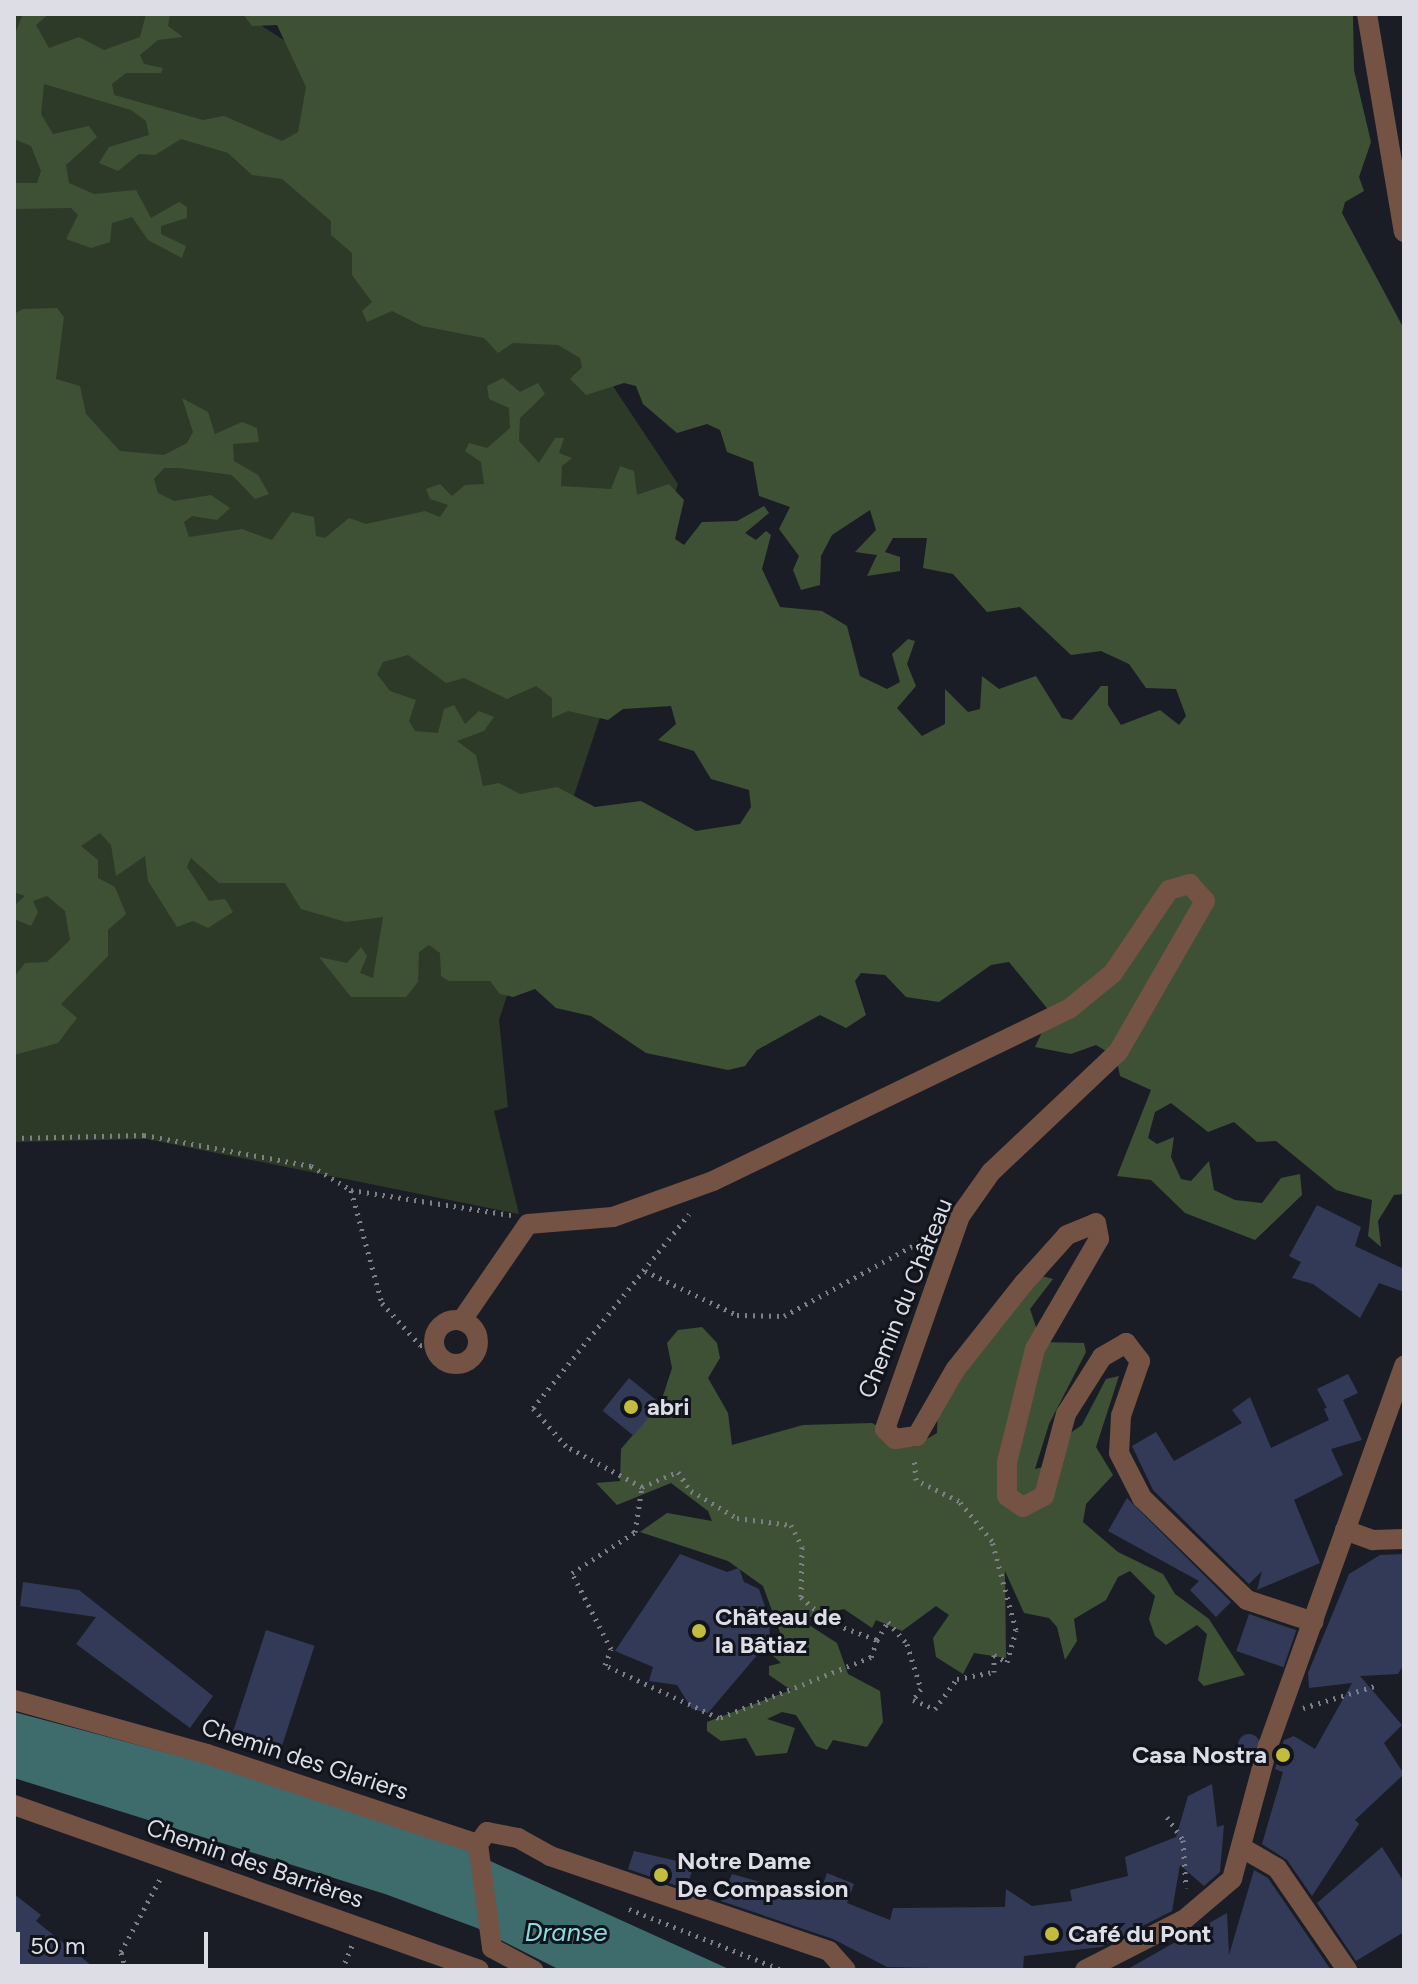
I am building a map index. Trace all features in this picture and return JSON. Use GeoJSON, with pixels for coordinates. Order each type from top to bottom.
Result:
{"type":"FeatureCollection","features":[{"type":"Feature","properties":{"kind":"street"},"geometry":{"type":"LineString","coordinates":[[1367,14],[1404,232]]}},
{"type":"Feature","properties":{"kind":"street","name":"Chemin du Château"},"geometry":{"type":"LineString","coordinates":[[540,1219],[613,1217],[713,1181],[1069,1009],[1113,973],[1169,890],[1179,884],[1201,888],[1205,901],[1118,1052],[991,1172],[960,1216],[884,1421],[890,1436],[912,1438]]}},
{"type":"Feature","properties":{"kind":"street"},"geometry":{"type":"LineString","coordinates":[[462,1320],[478,1336],[472,1357],[451,1363],[435,1348],[441,1326],[462,1320],[517,1235],[540,1219]]}},
{"type":"Feature","properties":{"kind":"street"},"geometry":{"type":"LineString","coordinates":[[912,1438],[1024,1283],[1067,1235],[1096,1223],[1099,1239],[1035,1349],[1007,1462],[1007,1496],[1023,1507],[1044,1496],[1066,1414],[1102,1357],[1126,1343],[1140,1361],[1121,1416],[1119,1453],[1142,1498],[1247,1600],[1313,1622]]}},
{"type":"Feature","properties":{"kind":"street"},"geometry":{"type":"LineString","coordinates":[[1085,1970],[1185,1919],[1232,1879],[1244,1849],[1284,1703],[1404,1366]]}},
{"type":"Feature","properties":{"kind":"street"},"geometry":{"type":"LineString","coordinates":[[1345,1530],[1373,1540],[1404,1539]]}},
{"type":"Feature","properties":{"kind":"street","name":"Chemin des Glariers"},"geometry":{"type":"LineString","coordinates":[[14,1700],[207,1754],[478,1844]]}},
{"type":"Feature","properties":{"kind":"street","name":"Chemin des Barrières"},"geometry":{"type":"LineString","coordinates":[[14,1805],[479,1970]]}},
{"type":"Feature","properties":{"kind":"street"},"geometry":{"type":"LineString","coordinates":[[533,1970],[492,1948],[478,1844],[482,1834],[495,1833],[829,1951],[846,1970]]}},
{"type":"Feature","properties":{"kind":"street"},"geometry":{"type":"LineString","coordinates":[[1244,1849],[1277,1868],[1347,1970]]}},
{"type":"Feature","properties":{"kind":"path"},"geometry":{"type":"LineString","coordinates":[[14,1138],[144,1135],[311,1166],[351,1190],[540,1219]]}},
{"type":"Feature","properties":{"kind":"path"},"geometry":{"type":"LineString","coordinates":[[642,1487],[566,1446],[532,1413],[713,1181]]}},
{"type":"Feature","properties":{"kind":"path"},"geometry":{"type":"LineString","coordinates":[[351,1190],[382,1303],[420,1345],[435,1348]]}},
{"type":"Feature","properties":{"kind":"path"},"geometry":{"type":"LineString","coordinates":[[645,1271],[737,1315],[784,1316],[960,1216]]}},
{"type":"Feature","properties":{"kind":"path"},"geometry":{"type":"LineString","coordinates":[[642,1487],[635,1532],[572,1573],[611,1649],[605,1665],[719,1718],[857,1665],[871,1657],[888,1622],[907,1644],[921,1689],[913,1700],[935,1709],[957,1679],[994,1672],[994,1655],[1007,1662],[1016,1630],[992,1541],[959,1501],[916,1480],[912,1438]]}},
{"type":"Feature","properties":{"kind":"path"},"geometry":{"type":"LineString","coordinates":[[642,1487],[678,1472],[691,1491],[737,1518],[791,1525],[802,1547],[801,1597],[829,1622],[877,1640]]}},
{"type":"Feature","properties":{"kind":"path"},"geometry":{"type":"LineString","coordinates":[[1284,1703],[1311,1707],[1378,1685]]}},
{"type":"Feature","properties":{"kind":"path"},"geometry":{"type":"LineString","coordinates":[[1167,1817],[1179,1843],[1183,1840],[1185,1919]]}},
{"type":"Feature","properties":{"kind":"path"},"geometry":{"type":"LineString","coordinates":[[126,1970],[121,1952],[169,1862]]}},
{"type":"Feature","properties":{"kind":"shaded area"},"geometry":{"type":"Polygon","coordinates":[[[14,14],[243,14],[456,150],[678,484],[499,1020],[508,1107],[494,1111],[519,1214],[147,1139],[14,1142],[14,14]]]}},
{"type":"Feature","properties":{"kind":"shaded area"},"geometry":{"type":"Polygon","coordinates":[[[23,14],[49,14],[36,25],[49,48],[79,37],[104,50],[140,37],[146,14],[170,14],[168,26],[183,37],[158,40],[140,55],[144,64],[163,68],[161,73],[126,73],[112,84],[114,95],[203,120],[224,116],[282,141],[298,132],[306,87],[277,25],[252,26],[243,14],[1353,14],[1354,70],[1371,142],[1359,177],[1364,191],[1345,202],[1342,213],[1404,329],[1404,1194],[1394,1195],[1378,1221],[1381,1247],[1368,1236],[1372,1200],[1336,1190],[1276,1141],[1257,1142],[1234,1122],[1208,1132],[1171,1103],[1155,1112],[1148,1138],[1157,1144],[1174,1137],[1171,1157],[1181,1179],[1191,1181],[1209,1161],[1214,1190],[1235,1200],[1262,1203],[1281,1178],[1300,1174],[1302,1195],[1255,1240],[1185,1213],[1151,1180],[1117,1176],[1151,1090],[1120,1076],[1116,1057],[1096,1045],[1071,1054],[1035,1047],[1051,1013],[1009,962],[991,965],[939,1002],[906,997],[885,975],[861,973],[855,981],[866,1015],[846,1028],[820,1015],[757,1050],[745,1066],[728,1070],[646,1053],[591,1016],[556,1008],[535,989],[513,997],[500,994],[490,981],[449,981],[441,976],[440,953],[429,945],[419,952],[418,982],[406,997],[351,997],[319,957],[347,963],[361,947],[367,956],[360,973],[373,978],[383,917],[346,922],[301,909],[285,883],[219,883],[191,858],[187,867],[209,901],[225,899],[233,912],[208,928],[193,921],[177,927],[148,881],[145,856],[116,876],[111,845],[100,833],[81,846],[98,860],[98,878],[115,887],[126,914],[108,930],[108,956],[61,1004],[77,1018],[58,1043],[14,1055],[14,977],[25,963],[47,962],[70,940],[65,911],[47,896],[33,901],[38,912],[31,926],[14,919],[14,906],[25,896],[14,892],[14,314],[23,309],[57,308],[64,317],[56,379],[80,386],[86,414],[120,451],[164,455],[187,443],[193,432],[182,398],[208,412],[215,434],[242,422],[257,428],[259,442],[233,444],[234,461],[258,475],[269,494],[255,499],[232,475],[179,468],[164,468],[154,479],[158,493],[174,501],[211,495],[230,508],[217,520],[192,516],[184,522],[189,537],[242,529],[272,540],[292,512],[314,517],[316,536],[325,538],[349,518],[366,524],[425,511],[440,517],[448,505],[430,499],[426,489],[440,484],[452,496],[465,485],[484,484],[481,462],[465,451],[469,443],[487,448],[510,428],[509,408],[489,399],[487,386],[503,378],[520,392],[538,383],[545,394],[520,418],[519,441],[539,463],[555,438],[564,438],[559,453],[572,458],[562,466],[561,486],[611,489],[620,466],[634,471],[637,495],[669,484],[684,500],[675,539],[684,545],[702,522],[737,521],[764,506],[769,513],[745,533],[756,540],[766,531],[771,535],[762,569],[780,607],[822,611],[847,626],[860,676],[887,689],[900,682],[892,654],[908,639],[915,641],[907,664],[916,686],[897,708],[922,736],[945,724],[945,689],[968,712],[980,709],[982,676],[999,689],[1036,676],[1062,718],[1072,720],[1101,686],[1108,686],[1108,705],[1121,725],[1160,710],[1179,725],[1186,716],[1176,689],[1146,688],[1129,664],[1101,651],[1071,655],[1020,607],[987,612],[953,574],[923,568],[927,538],[893,538],[885,552],[900,557],[900,571],[867,576],[877,555],[855,552],[876,530],[870,510],[832,535],[821,556],[820,585],[801,590],[793,570],[799,556],[779,529],[790,507],[759,496],[753,462],[727,452],[720,430],[707,424],[677,433],[643,404],[636,386],[624,383],[586,395],[570,379],[582,367],[580,358],[558,345],[513,343],[498,353],[484,338],[422,326],[392,311],[367,322],[362,311],[372,302],[352,275],[352,253],[331,235],[331,221],[282,179],[252,175],[228,153],[181,139],[155,155],[139,154],[118,171],[99,163],[109,147],[149,135],[146,121],[131,110],[44,84],[41,114],[53,134],[89,126],[97,137],[66,165],[69,183],[94,194],[136,190],[151,218],[179,202],[187,207],[187,218],[161,226],[161,234],[186,246],[182,258],[148,240],[132,217],[112,223],[110,242],[91,248],[66,239],[78,215],[71,208],[14,209],[14,183],[37,183],[41,171],[31,146],[14,139],[14,36],[23,14]],[[408,655],[383,662],[377,674],[390,691],[416,700],[409,721],[415,731],[438,733],[444,709],[454,705],[465,724],[479,711],[494,717],[484,731],[457,741],[476,755],[483,786],[499,783],[520,794],[557,787],[595,807],[641,801],[696,831],[740,824],[751,807],[749,790],[711,779],[694,751],[658,740],[676,724],[671,706],[623,709],[608,720],[568,711],[552,718],[552,698],[536,686],[507,699],[464,678],[446,683],[408,655]]]}},
{"type":"Feature","properties":{"kind":"shaded area"},"geometry":{"type":"Polygon","coordinates":[[[1038,1275],[1053,1279],[1030,1309],[1041,1342],[1084,1343],[1086,1352],[1049,1424],[1035,1469],[1047,1466],[1059,1441],[1082,1425],[1106,1379],[1119,1376],[1096,1447],[1113,1475],[1086,1504],[1083,1522],[1118,1552],[1163,1574],[1175,1594],[1209,1619],[1245,1675],[1204,1686],[1198,1680],[1207,1634],[1197,1625],[1166,1645],[1155,1636],[1149,1619],[1155,1596],[1130,1571],[1118,1577],[1106,1600],[1074,1619],[1077,1641],[1065,1660],[1057,1627],[1049,1618],[1024,1613],[1005,1571],[1006,1658],[974,1653],[963,1674],[936,1657],[933,1638],[949,1615],[936,1606],[902,1631],[876,1620],[872,1628],[844,1609],[810,1617],[809,1625],[837,1643],[848,1674],[880,1691],[883,1722],[867,1747],[833,1740],[827,1750],[816,1746],[796,1715],[782,1712],[767,1719],[795,1728],[787,1753],[756,1756],[746,1738],[721,1741],[707,1731],[707,1722],[791,1690],[769,1675],[769,1666],[781,1663],[772,1655],[781,1635],[763,1586],[728,1561],[640,1532],[667,1513],[712,1521],[708,1511],[671,1483],[617,1505],[596,1483],[620,1481],[621,1449],[661,1402],[672,1368],[667,1343],[678,1330],[702,1327],[717,1343],[720,1358],[708,1378],[728,1413],[732,1445],[803,1425],[872,1423],[913,1447],[937,1433],[938,1402],[1038,1275]]]}},
{"type":"Feature","properties":{"kind":"water","name":"Dranse"},"geometry":{"type":"Polygon","coordinates":[[[14,1712],[224,1768],[455,1845],[731,1970],[560,1970],[477,1928],[385,1894],[14,1778],[14,1712]]]}},
{"type":"Feature","properties":{"kind":"building"},"geometry":{"type":"Polygon","coordinates":[[[1317,1205],[1361,1227],[1355,1246],[1404,1269],[1404,1292],[1379,1283],[1360,1318],[1313,1284],[1292,1278],[1301,1262],[1289,1256],[1317,1205]]]}},
{"type":"Feature","properties":{"kind":"building"},"geometry":{"type":"Polygon","coordinates":[[[1348,1374],[1358,1393],[1343,1400],[1362,1440],[1331,1449],[1343,1475],[1294,1500],[1320,1563],[1257,1590],[1262,1571],[1249,1584],[1153,1490],[1132,1446],[1156,1432],[1174,1461],[1242,1423],[1232,1410],[1250,1397],[1271,1448],[1329,1420],[1324,1409],[1327,1408],[1317,1389],[1348,1374]]]}},
{"type":"Feature","properties":{"kind":"building","name":"abri"},"geometry":{"type":"Polygon","coordinates":[[[629,1378],[660,1403],[634,1436],[603,1411],[629,1378]]]}},
{"type":"Feature","properties":{"kind":"building"},"geometry":{"type":"Polygon","coordinates":[[[1127,1498],[1231,1602],[1216,1617],[1190,1590],[1199,1581],[1108,1531],[1127,1498]]]}},
{"type":"Feature","properties":{"kind":"building","name":"Château de la Bâtiaz"},"geometry":{"type":"Polygon","coordinates":[[[680,1554],[727,1572],[739,1568],[744,1582],[759,1589],[769,1618],[770,1640],[708,1713],[692,1709],[677,1685],[649,1681],[653,1667],[615,1651],[680,1554]]]}},
{"type":"Feature","properties":{"kind":"building"},"geometry":{"type":"Polygon","coordinates":[[[1404,1554],[1404,1664],[1398,1674],[1360,1676],[1402,1725],[1384,1743],[1404,1774],[1355,1820],[1359,1824],[1312,1896],[1287,1860],[1262,1844],[1283,1772],[1275,1769],[1284,1740],[1294,1736],[1315,1749],[1352,1683],[1309,1688],[1308,1673],[1349,1574],[1380,1555],[1404,1554]]]}},
{"type":"Feature","properties":{"kind":"building"},"geometry":{"type":"Polygon","coordinates":[[[23,1582],[79,1590],[213,1696],[190,1728],[76,1644],[96,1617],[20,1606],[23,1582]]]}},
{"type":"Feature","properties":{"kind":"building"},"geometry":{"type":"Polygon","coordinates":[[[1249,1614],[1296,1630],[1284,1667],[1236,1651],[1249,1614]]]}},
{"type":"Feature","properties":{"kind":"building"},"geometry":{"type":"Polygon","coordinates":[[[266,1630],[315,1646],[279,1754],[231,1738],[266,1630]]]}},
{"type":"Feature","properties":{"kind":"building"},"geometry":{"type":"Polygon","coordinates":[[[1249,1734],[1257,1737],[1260,1745],[1257,1753],[1249,1756],[1241,1753],[1238,1745],[1241,1737],[1249,1734]]]}},
{"type":"Feature","properties":{"kind":"building"},"geometry":{"type":"Polygon","coordinates":[[[1212,1784],[1217,1827],[1224,1825],[1220,1872],[1204,1886],[1180,1865],[1172,1911],[1101,1947],[1024,1956],[1023,1970],[887,1967],[833,1939],[721,1901],[732,1874],[818,1898],[827,1873],[854,1884],[847,1903],[890,1920],[893,1908],[1005,1907],[1006,1889],[1032,1906],[1072,1901],[1070,1890],[1128,1876],[1125,1857],[1176,1837],[1188,1796],[1212,1784]]]}},
{"type":"Feature","properties":{"kind":"building"},"geometry":{"type":"Polygon","coordinates":[[[1382,1847],[1404,1882],[1404,1932],[1356,1961],[1317,1903],[1382,1847]]]}},
{"type":"Feature","properties":{"kind":"building","name":"Notre Dame De Compassion"},"geometry":{"type":"Polygon","coordinates":[[[634,1851],[694,1865],[686,1889],[628,1869],[634,1851]]]}},
{"type":"Feature","properties":{"kind":"building"},"geometry":{"type":"Polygon","coordinates":[[[1254,1870],[1268,1878],[1331,1970],[1126,1970],[1227,1913],[1229,1955],[1254,1870]]]}},
{"type":"Feature","properties":{"kind":"building"},"geometry":{"type":"Polygon","coordinates":[[[14,1894],[41,1915],[36,1921],[97,1970],[14,1970],[14,1894]]]}},
{"type":"Feature","properties":{"kind":"place","name":"abri"},"geometry":{"type":"Point","coordinates":[631,1407]}},
{"type":"Feature","properties":{"kind":"place","name":"Château de la Bâtiaz"},"geometry":{"type":"Point","coordinates":[699,1631]}},
{"type":"Feature","properties":{"kind":"place","name":"Casa Nostra"},"geometry":{"type":"Point","coordinates":[1283,1755]}},
{"type":"Feature","properties":{"kind":"place","name":"Notre Dame De Compassion"},"geometry":{"type":"Point","coordinates":[661,1875]}},
{"type":"Feature","properties":{"kind":"place","name":"Café du Pont"},"geometry":{"type":"Point","coordinates":[1052,1934]}}]}
